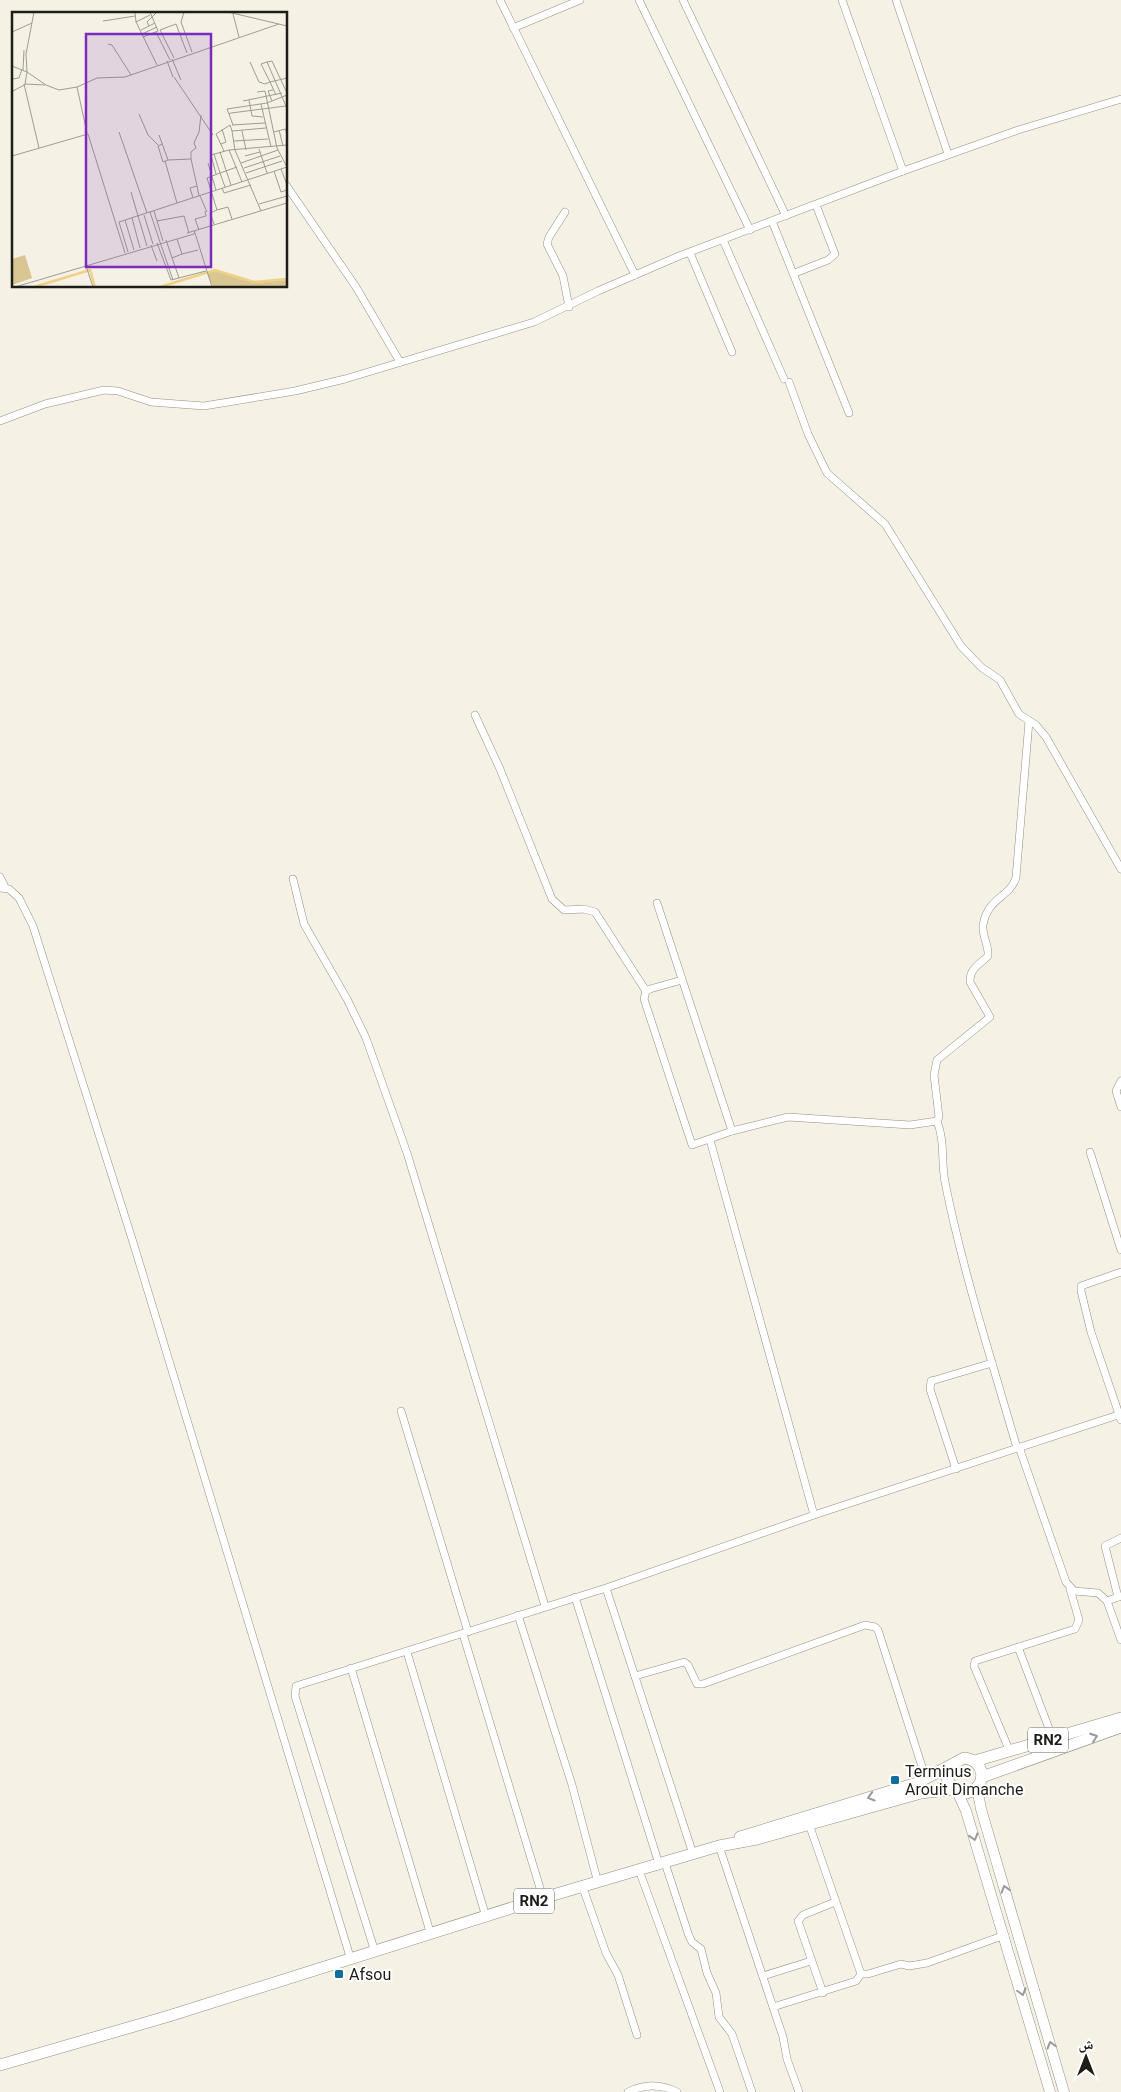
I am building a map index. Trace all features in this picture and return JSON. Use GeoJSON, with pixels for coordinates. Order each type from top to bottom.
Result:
{"type":"FeatureCollection","features":[{"type":"Feature","properties":{"kind":"main road","name":"RN2"},"geometry":{"type":"LineString","coordinates":[[719,1846],[755,1831],[926,1779],[949,1767],[958,1759],[975,1761],[1121,1718]]}},
{"type":"Feature","properties":{"kind":"main road","name":"RN2"},"geometry":{"type":"LineString","coordinates":[[0,2065],[351,1960],[543,1898],[598,1884],[719,1846],[809,1824],[921,1793],[956,1790],[972,1791],[981,1781],[1121,1727]]}},
{"type":"Feature","properties":{"kind":"main road"},"geometry":{"type":"LineString","coordinates":[[975,1761],[979,1765],[981,1781]]}},
{"type":"Feature","properties":{"kind":"main road"},"geometry":{"type":"LineString","coordinates":[[949,1767],[948,1779],[956,1790]]}},
{"type":"Feature","properties":{"kind":"street"},"geometry":{"type":"LineString","coordinates":[[501,0],[635,275]]}},
{"type":"Feature","properties":{"kind":"street"},"geometry":{"type":"LineString","coordinates":[[513,28],[580,0]]}},
{"type":"Feature","properties":{"kind":"street"},"geometry":{"type":"LineString","coordinates":[[639,0],[750,230]]}},
{"type":"Feature","properties":{"kind":"street"},"geometry":{"type":"LineString","coordinates":[[684,0],[786,216]]}},
{"type":"Feature","properties":{"kind":"street"},"geometry":{"type":"LineString","coordinates":[[842,0],[903,171]]}},
{"type":"Feature","properties":{"kind":"street"},"geometry":{"type":"LineString","coordinates":[[896,0],[948,154]]}},
{"type":"Feature","properties":{"kind":"street"},"geometry":{"type":"LineString","coordinates":[[0,421],[45,404],[104,390],[118,391],[151,402],[204,406],[303,389],[345,379],[534,322],[635,275],[690,252],[903,171],[1018,130],[1121,99]]}},
{"type":"Feature","properties":{"kind":"street"},"geometry":{"type":"LineString","coordinates":[[288,188],[356,287],[400,362]]}},
{"type":"Feature","properties":{"kind":"street"},"geometry":{"type":"LineString","coordinates":[[795,274],[828,260],[836,254],[816,205]]}},
{"type":"Feature","properties":{"kind":"street"},"geometry":{"type":"LineString","coordinates":[[565,212],[549,237],[547,244],[562,276],[569,307]]}},
{"type":"Feature","properties":{"kind":"street"},"geometry":{"type":"LineString","coordinates":[[772,221],[795,274],[849,413]]}},
{"type":"Feature","properties":{"kind":"street"},"geometry":{"type":"LineString","coordinates":[[723,240],[827,473],[885,524],[961,646],[981,667],[1000,680],[1016,711],[1036,725],[1046,737],[1121,869]]}},
{"type":"Feature","properties":{"kind":"street"},"geometry":{"type":"LineString","coordinates":[[690,252],[732,352]]}},
{"type":"Feature","properties":{"kind":"street"},"geometry":{"type":"LineString","coordinates":[[475,714],[500,769],[552,899],[564,910],[584,909],[595,912],[646,991],[644,999],[692,1145],[732,1131],[788,1118],[910,1125],[937,1122]]}},
{"type":"Feature","properties":{"kind":"street"},"geometry":{"type":"LineString","coordinates":[[1010,1752],[974,1666],[976,1660],[1075,1629],[1079,1620],[1070,1589],[1018,1448],[962,1260],[945,1182],[942,1136],[937,1122],[939,1117],[934,1071],[937,1060],[990,1017],[970,982],[970,976],[977,965],[988,956],[983,928],[990,906],[1012,885],[1016,878],[1029,720]]}},
{"type":"Feature","properties":{"kind":"street"},"geometry":{"type":"LineString","coordinates":[[0,877],[3,888],[19,898],[26,910],[47,970],[133,1242],[351,1960]]}},
{"type":"Feature","properties":{"kind":"street"},"geometry":{"type":"LineString","coordinates":[[293,879],[304,924],[347,999],[366,1038],[407,1153],[545,1606]]}},
{"type":"Feature","properties":{"kind":"street"},"geometry":{"type":"LineString","coordinates":[[657,903],[732,1131]]}},
{"type":"Feature","properties":{"kind":"street"},"geometry":{"type":"LineString","coordinates":[[646,991],[682,980]]}},
{"type":"Feature","properties":{"kind":"street"},"geometry":{"type":"LineString","coordinates":[[1121,1081],[1116,1091],[1121,1108]]}},
{"type":"Feature","properties":{"kind":"street"},"geometry":{"type":"LineString","coordinates":[[710,1140],[814,1515]]}},
{"type":"Feature","properties":{"kind":"street"},"geometry":{"type":"LineString","coordinates":[[1090,1152],[1121,1250]]}},
{"type":"Feature","properties":{"kind":"street"},"geometry":{"type":"LineString","coordinates":[[375,1952],[294,1690],[296,1686],[606,1588],[814,1515],[1120,1416],[1093,1340],[1081,1286],[1121,1272]]}},
{"type":"Feature","properties":{"kind":"street"},"geometry":{"type":"LineString","coordinates":[[956,1469],[930,1384],[935,1380],[992,1363]]}},
{"type":"Feature","properties":{"kind":"street"},"geometry":{"type":"LineString","coordinates":[[400,1410],[543,1898]]}},
{"type":"Feature","properties":{"kind":"street"},"geometry":{"type":"LineString","coordinates":[[1107,1601],[1119,1597],[1105,1546],[1121,1538]]}},
{"type":"Feature","properties":{"kind":"street"},"geometry":{"type":"LineString","coordinates":[[606,1588],[693,1854]]}},
{"type":"Feature","properties":{"kind":"street"},"geometry":{"type":"LineString","coordinates":[[1070,1589],[1098,1593],[1107,1601],[1121,1640]]}},
{"type":"Feature","properties":{"kind":"street"},"geometry":{"type":"LineString","coordinates":[[574,1597],[662,1863],[692,1942],[701,1949],[707,1973],[716,1993],[719,2018],[732,2034],[752,2092]]}},
{"type":"Feature","properties":{"kind":"street"},"geometry":{"type":"LineString","coordinates":[[518,1615],[572,1785],[598,1884]]}},
{"type":"Feature","properties":{"kind":"street"},"geometry":{"type":"LineString","coordinates":[[635,1676],[684,1662],[688,1665],[697,1684],[703,1684],[865,1626],[875,1627],[878,1630],[926,1779]]}},
{"type":"Feature","properties":{"kind":"street"},"geometry":{"type":"LineString","coordinates":[[1018,1647],[1053,1739]]}},
{"type":"Feature","properties":{"kind":"street"},"geometry":{"type":"LineString","coordinates":[[407,1652],[486,1917]]}},
{"type":"Feature","properties":{"kind":"street"},"geometry":{"type":"LineString","coordinates":[[351,1668],[430,1934]]}},
{"type":"Feature","properties":{"kind":"street"},"geometry":{"type":"LineString","coordinates":[[981,1781],[978,1793],[981,1809],[1064,2092]]}},
{"type":"Feature","properties":{"kind":"street"},"geometry":{"type":"LineString","coordinates":[[956,1790],[966,1811],[1005,1935],[1050,2092]]}},
{"type":"Feature","properties":{"kind":"street"},"geometry":{"type":"LineString","coordinates":[[809,1824],[861,1974]]}},
{"type":"Feature","properties":{"kind":"street"},"geometry":{"type":"LineString","coordinates":[[719,1846],[784,2037],[787,2059],[799,2092]]}},
{"type":"Feature","properties":{"kind":"street"},"geometry":{"type":"LineString","coordinates":[[639,1870],[720,2092]]}},
{"type":"Feature","properties":{"kind":"street"},"geometry":{"type":"LineString","coordinates":[[582,1888],[606,1953],[618,1975],[637,2035]]}},
{"type":"Feature","properties":{"kind":"street"},"geometry":{"type":"LineString","coordinates":[[823,1993],[798,1921],[803,1915],[835,1902]]}},
{"type":"Feature","properties":{"kind":"street"},"geometry":{"type":"LineString","coordinates":[[861,1974],[868,1974],[901,1964],[909,1966],[927,1963],[1005,1935]]}},
{"type":"Feature","properties":{"kind":"street"},"geometry":{"type":"LineString","coordinates":[[763,1976],[811,1961]]}},
{"type":"Feature","properties":{"kind":"street"},"geometry":{"type":"LineString","coordinates":[[774,2007],[856,1981],[861,1974]]}},
{"type":"Feature","properties":{"kind":"street"},"geometry":{"type":"LineString","coordinates":[[628,2092],[642,2086],[677,2092]]}},
{"type":"Feature","properties":{"kind":"place","name":"Terminus Arouit Dimanche"},"geometry":{"type":"Point","coordinates":[895,1780]}},
{"type":"Feature","properties":{"kind":"place","name":"Afsou"},"geometry":{"type":"Point","coordinates":[339,1974]}}]}
